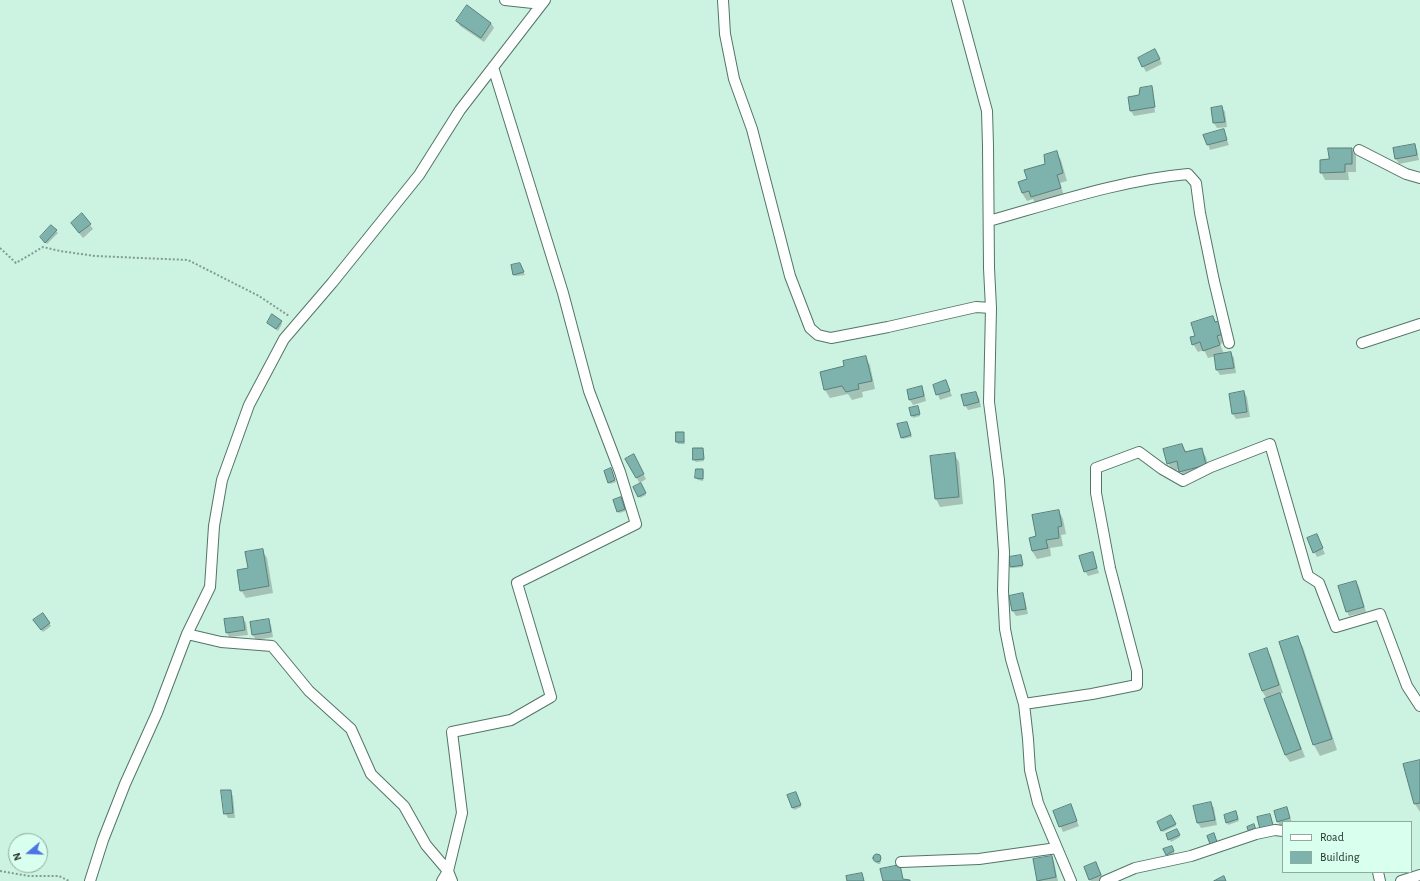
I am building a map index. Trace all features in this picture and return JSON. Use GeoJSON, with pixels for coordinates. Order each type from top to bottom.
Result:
{"type":"FeatureCollection","features":[{"type":"Feature","properties":{"kind":"street"},"geometry":{"type":"LineString","coordinates":[[505,0],[543,2]]}},
{"type":"Feature","properties":{"kind":"street"},"geometry":{"type":"LineString","coordinates":[[724,0],[725,34],[734,79],[752,129],[790,276],[810,328],[818,335],[831,338],[976,307],[990,308]]}},
{"type":"Feature","properties":{"kind":"street"},"geometry":{"type":"LineString","coordinates":[[957,0],[987,111],[989,221],[988,268],[990,308],[989,402],[999,480],[1004,552],[1003,590],[1005,629],[1011,659],[1024,704],[1030,770],[1038,803],[1071,881]]}},
{"type":"Feature","properties":{"kind":"street"},"geometry":{"type":"LineString","coordinates":[[90,881],[103,840],[125,784],[157,713],[187,634],[210,586],[214,526],[222,480],[249,404],[284,339],[332,283],[420,175],[460,110],[543,2]]}},
{"type":"Feature","properties":{"kind":"street"},"geometry":{"type":"LineString","coordinates":[[442,881],[448,871],[462,813],[452,732],[511,720],[551,697],[518,583],[636,524],[620,472],[589,391],[563,293],[494,66]]}},
{"type":"Feature","properties":{"kind":"street"},"geometry":{"type":"LineString","coordinates":[[1359,150],[1406,174],[1420,178]]}},
{"type":"Feature","properties":{"kind":"street"},"geometry":{"type":"LineString","coordinates":[[989,221],[1086,194],[1162,176],[1188,174],[1196,184],[1209,259],[1229,343]]}},
{"type":"Feature","properties":{"kind":"street"},"geometry":{"type":"LineString","coordinates":[[1362,343],[1420,324]]}},
{"type":"Feature","properties":{"kind":"street"},"geometry":{"type":"LineString","coordinates":[[1024,704],[1092,694],[1137,685],[1137,671],[1110,568],[1096,493],[1096,468],[1139,452],[1162,469],[1183,481],[1211,467],[1270,444],[1308,576],[1319,583],[1336,627],[1380,614],[1407,686],[1420,706]]}},
{"type":"Feature","properties":{"kind":"street"},"geometry":{"type":"LineString","coordinates":[[187,634],[221,642],[272,646],[309,691],[351,729],[371,774],[404,806],[426,845],[448,871],[452,881]]}},
{"type":"Feature","properties":{"kind":"street"},"geometry":{"type":"LineString","coordinates":[[1105,881],[1135,868],[1191,856],[1256,834],[1275,830],[1282,831]]}},
{"type":"Feature","properties":{"kind":"street"},"geometry":{"type":"LineString","coordinates":[[901,862],[979,859],[1057,848]]}},
{"type":"Feature","properties":{"kind":"street"},"geometry":{"type":"LineString","coordinates":[[1401,881],[1420,875]]}},
{"type":"Feature","properties":{"kind":"path"},"geometry":{"type":"LineString","coordinates":[[0,248],[16,263],[43,247],[60,252],[95,256],[188,260],[259,296],[298,323]]}},
{"type":"Feature","properties":{"kind":"path"},"geometry":{"type":"LineString","coordinates":[[0,871],[29,876],[59,876],[69,881]]}},
{"type":"Feature","properties":{"kind":"building"},"geometry":{"type":"Polygon","coordinates":[[[467,5],[491,23],[481,38],[456,21],[467,5]]]}},
{"type":"Feature","properties":{"kind":"building"},"geometry":{"type":"Polygon","coordinates":[[[1155,49],[1160,59],[1142,67],[1138,58],[1155,49]]]}},
{"type":"Feature","properties":{"kind":"building"},"geometry":{"type":"Polygon","coordinates":[[[1152,86],[1155,107],[1130,111],[1128,97],[1139,95],[1140,88],[1152,86]]]}},
{"type":"Feature","properties":{"kind":"building"},"geometry":{"type":"Polygon","coordinates":[[[1222,106],[1225,122],[1213,123],[1211,108],[1222,106]]]}},
{"type":"Feature","properties":{"kind":"building"},"geometry":{"type":"Polygon","coordinates":[[[1224,129],[1227,140],[1207,145],[1203,135],[1224,129]]]}},
{"type":"Feature","properties":{"kind":"building"},"geometry":{"type":"Polygon","coordinates":[[[1415,144],[1417,155],[1395,159],[1393,148],[1415,144]]]}},
{"type":"Feature","properties":{"kind":"building"},"geometry":{"type":"Polygon","coordinates":[[[1328,148],[1352,148],[1352,164],[1345,164],[1345,172],[1320,173],[1320,160],[1329,159],[1328,148]]]}},
{"type":"Feature","properties":{"kind":"building"},"geometry":{"type":"Polygon","coordinates":[[[1057,151],[1063,173],[1057,175],[1061,188],[1031,197],[1029,191],[1022,193],[1018,182],[1027,179],[1024,170],[1045,164],[1044,155],[1057,151]]]}},
{"type":"Feature","properties":{"kind":"building"},"geometry":{"type":"Polygon","coordinates":[[[82,213],[91,224],[79,233],[71,223],[82,213]]]}},
{"type":"Feature","properties":{"kind":"building"},"geometry":{"type":"Polygon","coordinates":[[[51,225],[57,230],[45,243],[40,237],[51,225]]]}},
{"type":"Feature","properties":{"kind":"building"},"geometry":{"type":"Polygon","coordinates":[[[520,263],[524,272],[513,275],[511,265],[520,263]]]}},
{"type":"Feature","properties":{"kind":"building"},"geometry":{"type":"Polygon","coordinates":[[[272,314],[282,321],[276,329],[267,323],[272,314]]]}},
{"type":"Feature","properties":{"kind":"building"},"geometry":{"type":"Polygon","coordinates":[[[1213,316],[1215,322],[1219,321],[1223,334],[1217,336],[1220,345],[1203,351],[1200,342],[1192,345],[1190,337],[1195,336],[1191,323],[1213,316]]]}},
{"type":"Feature","properties":{"kind":"building"},"geometry":{"type":"Polygon","coordinates":[[[1231,352],[1234,368],[1216,370],[1214,355],[1231,352]]]}},
{"type":"Feature","properties":{"kind":"building"},"geometry":{"type":"Polygon","coordinates":[[[866,356],[872,381],[858,384],[859,389],[846,392],[842,386],[824,390],[820,372],[844,366],[843,361],[866,356]]]}},
{"type":"Feature","properties":{"kind":"building"},"geometry":{"type":"Polygon","coordinates":[[[946,380],[950,391],[936,395],[933,385],[946,380]]]}},
{"type":"Feature","properties":{"kind":"building"},"geometry":{"type":"Polygon","coordinates":[[[922,386],[924,396],[909,400],[907,390],[922,386]]]}},
{"type":"Feature","properties":{"kind":"building"},"geometry":{"type":"Polygon","coordinates":[[[1244,391],[1247,412],[1232,414],[1229,394],[1244,391]]]}},
{"type":"Feature","properties":{"kind":"building"},"geometry":{"type":"Polygon","coordinates":[[[976,392],[979,402],[964,406],[961,395],[976,392]]]}},
{"type":"Feature","properties":{"kind":"building"},"geometry":{"type":"Polygon","coordinates":[[[918,406],[920,414],[911,416],[909,408],[918,406]]]}},
{"type":"Feature","properties":{"kind":"building"},"geometry":{"type":"Polygon","coordinates":[[[907,422],[911,435],[901,438],[897,424],[907,422]]]}},
{"type":"Feature","properties":{"kind":"building"},"geometry":{"type":"Polygon","coordinates":[[[676,432],[684,432],[684,442],[676,442],[676,432]]]}},
{"type":"Feature","properties":{"kind":"building"},"geometry":{"type":"Polygon","coordinates":[[[1182,444],[1185,452],[1202,448],[1206,465],[1179,472],[1177,461],[1167,464],[1163,449],[1182,444]]]}},
{"type":"Feature","properties":{"kind":"building"},"geometry":{"type":"Polygon","coordinates":[[[693,448],[703,448],[704,459],[693,460],[693,448]]]}},
{"type":"Feature","properties":{"kind":"building"},"geometry":{"type":"Polygon","coordinates":[[[955,453],[959,497],[935,499],[930,456],[955,453]]]}},
{"type":"Feature","properties":{"kind":"building"},"geometry":{"type":"Polygon","coordinates":[[[634,454],[644,474],[636,478],[625,459],[634,454]]]}},
{"type":"Feature","properties":{"kind":"building"},"geometry":{"type":"Polygon","coordinates":[[[611,468],[615,480],[608,483],[604,471],[611,468]]]}},
{"type":"Feature","properties":{"kind":"building"},"geometry":{"type":"Polygon","coordinates":[[[696,469],[703,469],[703,479],[695,478],[696,469]]]}},
{"type":"Feature","properties":{"kind":"building"},"geometry":{"type":"Polygon","coordinates":[[[641,483],[646,493],[638,497],[633,487],[641,483]]]}},
{"type":"Feature","properties":{"kind":"building"},"geometry":{"type":"Polygon","coordinates":[[[621,497],[625,509],[617,512],[613,500],[621,497]]]}},
{"type":"Feature","properties":{"kind":"building"},"geometry":{"type":"Polygon","coordinates":[[[1059,510],[1062,526],[1058,527],[1059,538],[1046,540],[1048,548],[1032,551],[1029,538],[1036,536],[1032,515],[1059,510]]]}},
{"type":"Feature","properties":{"kind":"building"},"geometry":{"type":"Polygon","coordinates":[[[1317,534],[1323,548],[1313,553],[1307,538],[1317,534]]]}},
{"type":"Feature","properties":{"kind":"building"},"geometry":{"type":"Polygon","coordinates":[[[263,549],[269,586],[240,591],[237,570],[248,568],[245,552],[263,549]]]}},
{"type":"Feature","properties":{"kind":"building"},"geometry":{"type":"Polygon","coordinates":[[[1093,552],[1097,568],[1084,572],[1079,556],[1093,552]]]}},
{"type":"Feature","properties":{"kind":"building"},"geometry":{"type":"Polygon","coordinates":[[[1021,555],[1023,565],[1010,567],[1009,557],[1021,555]]]}},
{"type":"Feature","properties":{"kind":"building"},"geometry":{"type":"Polygon","coordinates":[[[1356,581],[1364,607],[1346,612],[1338,586],[1356,581]]]}},
{"type":"Feature","properties":{"kind":"building"},"geometry":{"type":"Polygon","coordinates":[[[1023,593],[1026,609],[1012,611],[1009,596],[1023,593]]]}},
{"type":"Feature","properties":{"kind":"building"},"geometry":{"type":"Polygon","coordinates":[[[43,613],[50,623],[41,630],[33,620],[43,613]]]}},
{"type":"Feature","properties":{"kind":"building"},"geometry":{"type":"Polygon","coordinates":[[[243,617],[245,630],[226,633],[224,619],[243,617]]]}},
{"type":"Feature","properties":{"kind":"building"},"geometry":{"type":"Polygon","coordinates":[[[269,619],[271,632],[252,635],[250,622],[269,619]]]}},
{"type":"Feature","properties":{"kind":"building"},"geometry":{"type":"Polygon","coordinates":[[[1298,636],[1332,739],[1313,745],[1279,642],[1298,636]]]}},
{"type":"Feature","properties":{"kind":"building"},"geometry":{"type":"Polygon","coordinates":[[[1267,648],[1279,685],[1262,691],[1249,654],[1267,648]]]}},
{"type":"Feature","properties":{"kind":"building"},"geometry":{"type":"Polygon","coordinates":[[[1280,693],[1301,749],[1285,755],[1264,699],[1280,693]]]}},
{"type":"Feature","properties":{"kind":"building"},"geometry":{"type":"Polygon","coordinates":[[[1420,760],[1420,803],[1414,804],[1403,764],[1420,760]]]}},
{"type":"Feature","properties":{"kind":"building"},"geometry":{"type":"Polygon","coordinates":[[[221,790],[231,790],[233,813],[224,814],[221,790]]]}},
{"type":"Feature","properties":{"kind":"building"},"geometry":{"type":"Polygon","coordinates":[[[796,792],[801,805],[792,808],[787,795],[796,792]]]}},
{"type":"Feature","properties":{"kind":"building"},"geometry":{"type":"Polygon","coordinates":[[[1211,802],[1215,820],[1197,823],[1193,806],[1211,802]]]}},
{"type":"Feature","properties":{"kind":"building"},"geometry":{"type":"Polygon","coordinates":[[[1071,804],[1077,821],[1059,827],[1053,811],[1071,804]]]}},
{"type":"Feature","properties":{"kind":"building"},"geometry":{"type":"Polygon","coordinates":[[[1287,807],[1290,818],[1277,822],[1274,811],[1287,807]]]}},
{"type":"Feature","properties":{"kind":"building"},"geometry":{"type":"Polygon","coordinates":[[[1236,811],[1238,819],[1226,823],[1224,815],[1236,811]]]}},
{"type":"Feature","properties":{"kind":"building"},"geometry":{"type":"Polygon","coordinates":[[[1270,814],[1273,825],[1260,829],[1257,817],[1270,814]]]}},
{"type":"Feature","properties":{"kind":"building"},"geometry":{"type":"Polygon","coordinates":[[[1171,815],[1176,824],[1161,831],[1157,822],[1171,815]]]}},
{"type":"Feature","properties":{"kind":"building"},"geometry":{"type":"Polygon","coordinates":[[[1254,824],[1256,830],[1249,833],[1247,827],[1254,824]]]}},
{"type":"Feature","properties":{"kind":"building"},"geometry":{"type":"Polygon","coordinates":[[[1177,829],[1180,835],[1168,840],[1166,834],[1177,829]]]}},
{"type":"Feature","properties":{"kind":"building"},"geometry":{"type":"Polygon","coordinates":[[[1214,833],[1217,842],[1210,844],[1207,836],[1214,833]]]}},
{"type":"Feature","properties":{"kind":"building"},"geometry":{"type":"Polygon","coordinates":[[[1172,846],[1174,851],[1166,855],[1163,849],[1172,846]]]}},
{"type":"Feature","properties":{"kind":"building"},"geometry":{"type":"Polygon","coordinates":[[[877,854],[880,855],[880,861],[877,862],[874,861],[873,858],[874,855],[877,854]]]}},
{"type":"Feature","properties":{"kind":"building"},"geometry":{"type":"Polygon","coordinates":[[[1052,856],[1056,877],[1037,881],[1033,859],[1052,856]]]}},
{"type":"Feature","properties":{"kind":"building"},"geometry":{"type":"Polygon","coordinates":[[[1096,862],[1101,875],[1089,880],[1084,867],[1096,862]]]}},
{"type":"Feature","properties":{"kind":"building"},"geometry":{"type":"Polygon","coordinates":[[[900,865],[903,879],[910,881],[883,881],[880,869],[900,865]]]}},
{"type":"Feature","properties":{"kind":"building"},"geometry":{"type":"Polygon","coordinates":[[[862,873],[864,881],[847,881],[846,876],[862,873]]]}},
{"type":"Feature","properties":{"kind":"building"},"geometry":{"type":"Polygon","coordinates":[[[1224,876],[1226,881],[1214,881],[1224,876]]]}}]}
